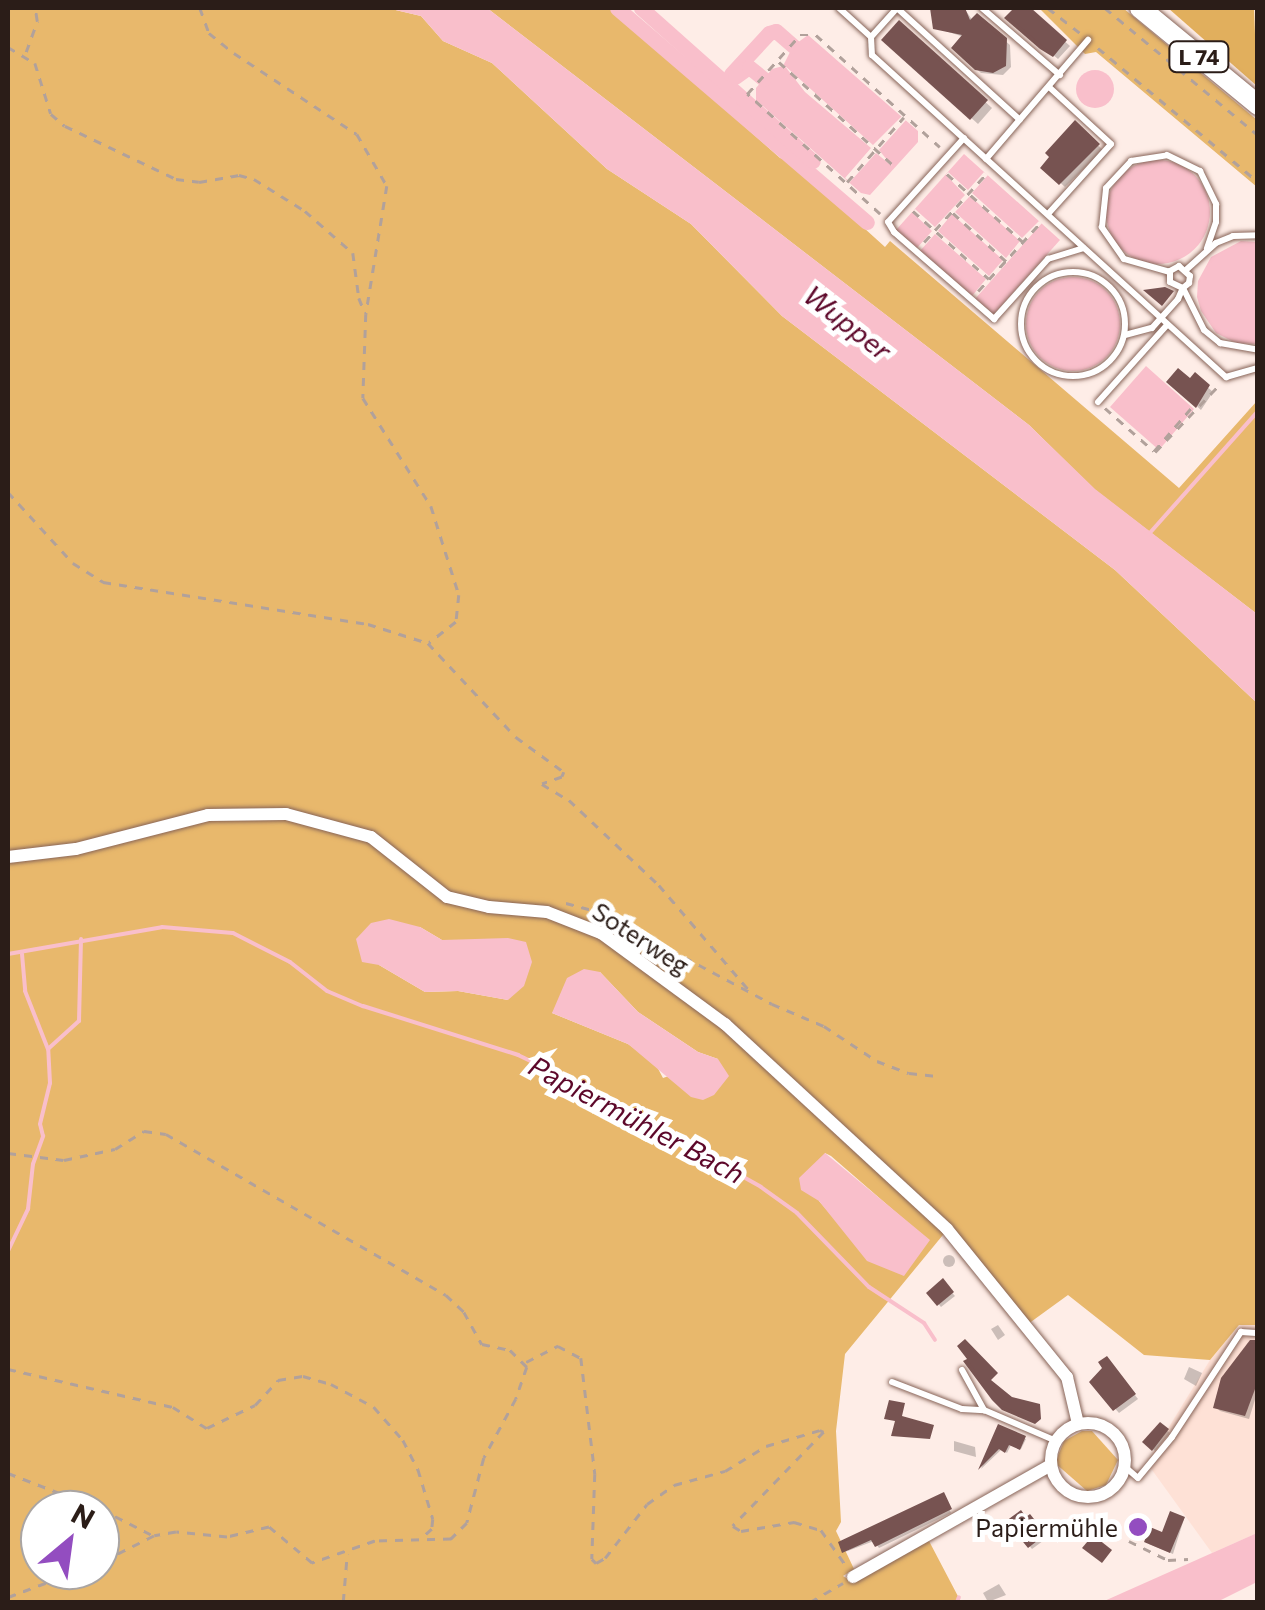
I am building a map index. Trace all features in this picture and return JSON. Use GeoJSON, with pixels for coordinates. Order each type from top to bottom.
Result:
{"type":"FeatureCollection","features":[{"type":"Feature","properties":{"kind":"main road","name":"L 74"},"geometry":{"type":"LineString","coordinates":[[1140,8],[1258,105]]}},
{"type":"Feature","properties":{"kind":"street","name":"Soterweg"},"geometry":{"type":"LineString","coordinates":[[8,857],[76,849],[208,815],[286,814],[371,837],[447,896],[489,908],[546,912],[601,933],[725,1024],[931,1213],[1028,1324],[1067,1377],[1078,1424]]}},
{"type":"Feature","properties":{"kind":"street"},"geometry":{"type":"LineString","coordinates":[[1091,1423],[1113,1433],[1120,1442],[1124,1466],[1113,1488],[1092,1498],[1060,1486],[1050,1466],[1056,1441],[1078,1424],[1091,1423]]}},
{"type":"Feature","properties":{"kind":"street"},"geometry":{"type":"LineString","coordinates":[[854,1577],[1050,1466]]}},
{"type":"Feature","properties":{"kind":"lane"},"geometry":{"type":"LineString","coordinates":[[839,8],[871,37],[872,55],[1226,377],[1258,368]]}},
{"type":"Feature","properties":{"kind":"lane"},"geometry":{"type":"LineString","coordinates":[[871,37],[897,8],[1020,120]]}},
{"type":"Feature","properties":{"kind":"lane"},"geometry":{"type":"LineString","coordinates":[[982,8],[1060,75]]}},
{"type":"Feature","properties":{"kind":"lane"},"geometry":{"type":"LineString","coordinates":[[986,159],[1088,40]]}},
{"type":"Feature","properties":{"kind":"lane"},"geometry":{"type":"LineString","coordinates":[[1048,214],[1112,144],[1049,88]]}},
{"type":"Feature","properties":{"kind":"lane"},"geometry":{"type":"LineString","coordinates":[[964,138],[888,222],[994,320],[1048,259],[1083,248]]}},
{"type":"Feature","properties":{"kind":"lane"},"geometry":{"type":"LineString","coordinates":[[1187,269],[1180,266],[1170,272],[1124,260],[1110,246],[1102,227],[1106,188],[1130,161],[1167,155],[1200,171],[1216,204],[1216,222],[1207,248]]}},
{"type":"Feature","properties":{"kind":"lane"},"geometry":{"type":"LineString","coordinates":[[1187,269],[1207,248],[1233,236],[1258,235]]}},
{"type":"Feature","properties":{"kind":"lane"},"geometry":{"type":"LineString","coordinates":[[1098,402],[1164,322],[1190,280],[1187,269]]}},
{"type":"Feature","properties":{"kind":"lane"},"geometry":{"type":"LineString","coordinates":[[1066,272],[1083,272],[1112,288],[1126,318],[1125,335],[1118,352],[1091,374],[1056,374],[1028,352],[1020,318],[1036,286],[1066,272]]}},
{"type":"Feature","properties":{"kind":"lane"},"geometry":{"type":"LineString","coordinates":[[1170,272],[1172,285],[1183,288],[1212,337],[1239,350],[1258,350]]}},
{"type":"Feature","properties":{"kind":"lane"},"geometry":{"type":"LineString","coordinates":[[1125,335],[1143,334],[1164,322]]}},
{"type":"Feature","properties":{"kind":"lane"},"geometry":{"type":"LineString","coordinates":[[1124,1466],[1138,1478],[1172,1437],[1241,1332],[1256,1332]]}},
{"type":"Feature","properties":{"kind":"lane"},"geometry":{"type":"LineString","coordinates":[[962,1370],[984,1410]]}},
{"type":"Feature","properties":{"kind":"lane"},"geometry":{"type":"LineString","coordinates":[[892,1382],[962,1410],[984,1410],[1056,1441]]}},
{"type":"Feature","properties":{"kind":"path"},"geometry":{"type":"LineString","coordinates":[[26,54],[37,21],[35,8]]}},
{"type":"Feature","properties":{"kind":"path"},"geometry":{"type":"LineString","coordinates":[[200,8],[210,33],[234,54],[357,134],[387,186],[366,314],[364,404],[431,506],[460,600],[452,627],[428,643]]}},
{"type":"Feature","properties":{"kind":"path"},"geometry":{"type":"LineString","coordinates":[[1048,8],[1258,182]]}},
{"type":"Feature","properties":{"kind":"path"},"geometry":{"type":"LineString","coordinates":[[1106,8],[1258,135]]}},
{"type":"Feature","properties":{"kind":"path"},"geometry":{"type":"LineString","coordinates":[[888,222],[747,94],[762,77],[804,33],[816,36],[948,155]]}},
{"type":"Feature","properties":{"kind":"path"},"geometry":{"type":"LineString","coordinates":[[8,47],[26,54],[35,63],[51,114],[65,126],[176,180],[198,182],[233,173],[254,179],[316,219],[353,253],[358,298],[366,314]]}},
{"type":"Feature","properties":{"kind":"path"},"geometry":{"type":"LineString","coordinates":[[778,60],[893,165]]}},
{"type":"Feature","properties":{"kind":"path"},"geometry":{"type":"LineString","coordinates":[[846,183],[905,116]]}},
{"type":"Feature","properties":{"kind":"path"},"geometry":{"type":"LineString","coordinates":[[946,174],[1023,242]]}},
{"type":"Feature","properties":{"kind":"path"},"geometry":{"type":"LineString","coordinates":[[918,249],[986,174]]}},
{"type":"Feature","properties":{"kind":"path"},"geometry":{"type":"LineString","coordinates":[[914,211],[989,280]]}},
{"type":"Feature","properties":{"kind":"path"},"geometry":{"type":"LineString","coordinates":[[952,212],[1006,261]]}},
{"type":"Feature","properties":{"kind":"path"},"geometry":{"type":"LineString","coordinates":[[973,297],[1040,222]]}},
{"type":"Feature","properties":{"kind":"path"},"geometry":{"type":"LineString","coordinates":[[1098,402],[1157,454],[1226,377]]}},
{"type":"Feature","properties":{"kind":"path"},"geometry":{"type":"LineString","coordinates":[[1154,450],[1192,407]]}},
{"type":"Feature","properties":{"kind":"path"},"geometry":{"type":"LineString","coordinates":[[8,492],[73,563],[103,582],[368,624],[428,643],[516,737],[564,772],[562,777],[542,784],[569,800],[658,885],[748,988]]}},
{"type":"Feature","properties":{"kind":"path"},"geometry":{"type":"LineString","coordinates":[[546,912],[567,903],[600,912],[894,1068],[937,1076]]}},
{"type":"Feature","properties":{"kind":"path"},"geometry":{"type":"LineString","coordinates":[[8,1153],[64,1160],[115,1149],[144,1131],[166,1134],[204,1159],[261,1186],[344,1240],[433,1287],[464,1312],[482,1344],[510,1350],[524,1362]]}},
{"type":"Feature","properties":{"kind":"path"},"geometry":{"type":"LineString","coordinates":[[524,1362],[558,1346],[581,1358],[595,1474],[592,1558],[596,1563],[605,1558],[647,1504],[674,1485],[725,1471],[766,1446],[824,1432],[732,1526],[741,1531],[794,1522],[821,1530],[854,1577],[810,1602]]}},
{"type":"Feature","properties":{"kind":"path"},"geometry":{"type":"LineString","coordinates":[[120,1552],[154,1536],[176,1532],[227,1537],[264,1527],[278,1532],[307,1562],[347,1553],[374,1541],[451,1540],[464,1528],[484,1458],[523,1385],[524,1362]]}},
{"type":"Feature","properties":{"kind":"path"},"geometry":{"type":"LineString","coordinates":[[8,1369],[173,1407],[207,1428],[254,1404],[278,1380],[303,1376],[331,1384],[384,1414],[413,1457],[434,1522],[420,1540]]}},
{"type":"Feature","properties":{"kind":"path"},"geometry":{"type":"LineString","coordinates":[[8,1473],[101,1509],[154,1536]]}},
{"type":"Feature","properties":{"kind":"path"},"geometry":{"type":"LineString","coordinates":[[1129,1541],[1168,1560],[1188,1559]]}},
{"type":"Feature","properties":{"kind":"path"},"geometry":{"type":"LineString","coordinates":[[343,1602],[347,1553]]}},
{"type":"Feature","properties":{"kind":"shaded area"},"geometry":{"type":"Polygon","coordinates":[[[8,8],[387,8],[421,16],[443,41],[492,63],[607,169],[691,224],[782,316],[1115,570],[1257,703],[1257,1325],[1239,1325],[1210,1360],[1144,1355],[1068,1295],[1028,1324],[947,1230],[845,1354],[836,1431],[841,1522],[836,1531],[854,1569],[843,1576],[853,1582],[929,1541],[961,1602],[8,1602],[8,8]],[[420,927],[379,965],[425,992],[458,991],[508,1000],[470,940],[442,940],[420,927]],[[600,972],[552,1013],[628,1044],[655,1063],[663,1078],[718,1059],[698,1052],[638,1012],[600,972]],[[825,1153],[819,1201],[832,1216],[929,1241],[831,1156],[825,1153]]]}},
{"type":"Feature","properties":{"kind":"shaded area"},"geometry":{"type":"Polygon","coordinates":[[[487,8],[611,8],[885,247],[890,241],[1179,488],[1257,401],[1257,614],[1094,489],[1029,425],[487,8]]]}},
{"type":"Feature","properties":{"kind":"shaded area"},"geometry":{"type":"Polygon","coordinates":[[[1039,8],[1123,8],[1257,120],[1257,187],[1096,52],[1085,54],[1039,8]]]}},
{"type":"Feature","properties":{"kind":"shaded area"},"geometry":{"type":"Polygon","coordinates":[[[1168,8],[1254,8],[1257,86],[1168,8]]]}},
{"type":"Feature","properties":{"kind":"shaded area"},"geometry":{"type":"Polygon","coordinates":[[[1239,1325],[1257,1325],[1257,1533],[1212,1553],[1147,1463],[1210,1360],[1239,1325]]]}},
{"type":"Feature","properties":{"kind":"shaded area"},"geometry":{"type":"Polygon","coordinates":[[[1082,1431],[1092,1431],[1118,1460],[1106,1485],[1087,1491],[1055,1463],[1064,1441],[1082,1431]]]}},
{"type":"Feature","properties":{"kind":"water","name":"Wupper"},"geometry":{"type":"Polygon","coordinates":[[[387,8],[487,8],[1029,425],[1095,489],[1257,614],[1257,703],[1115,570],[782,316],[691,224],[607,169],[492,63],[443,41],[421,16],[387,8]]]}},
{"type":"Feature","properties":{"kind":"water"},"geometry":{"type":"Polygon","coordinates":[[[808,35],[918,131],[918,142],[870,195],[861,193],[756,100],[756,88],[772,69],[783,66],[793,46],[808,35]]]}},
{"type":"Feature","properties":{"kind":"water"},"geometry":{"type":"Polygon","coordinates":[[[1095,70],[1109,75],[1114,89],[1109,103],[1095,108],[1081,103],[1076,89],[1081,75],[1095,70]]]}},
{"type":"Feature","properties":{"kind":"water"},"geometry":{"type":"Polygon","coordinates":[[[964,154],[1060,240],[993,315],[896,230],[964,154]]]}},
{"type":"Feature","properties":{"kind":"water"},"geometry":{"type":"Polygon","coordinates":[[[1158,160],[1178,164],[1195,175],[1206,192],[1210,212],[1206,232],[1195,249],[1178,260],[1158,264],[1138,260],[1121,249],[1110,232],[1106,212],[1110,192],[1121,175],[1138,164],[1158,160]]]}},
{"type":"Feature","properties":{"kind":"water"},"geometry":{"type":"Polygon","coordinates":[[[1241,241],[1257,242],[1257,344],[1236,343],[1216,333],[1197,297],[1198,281],[1211,257],[1241,241]]]}},
{"type":"Feature","properties":{"kind":"water"},"geometry":{"type":"Polygon","coordinates":[[[1073,277],[1091,281],[1106,291],[1116,306],[1120,324],[1116,342],[1106,357],[1091,367],[1073,371],[1055,367],[1040,357],[1030,342],[1026,324],[1030,306],[1040,291],[1055,281],[1073,277]]]}},
{"type":"Feature","properties":{"kind":"water"},"geometry":{"type":"Polygon","coordinates":[[[1146,366],[1194,409],[1159,450],[1110,407],[1146,366]]]}},
{"type":"Feature","properties":{"kind":"water"},"geometry":{"type":"Polygon","coordinates":[[[389,919],[420,927],[442,940],[508,938],[526,942],[532,962],[524,986],[508,1000],[458,991],[425,992],[379,965],[362,962],[356,939],[371,923],[389,919]]]}},
{"type":"Feature","properties":{"kind":"water"},"geometry":{"type":"Polygon","coordinates":[[[584,969],[600,972],[638,1012],[698,1052],[718,1059],[729,1076],[714,1095],[703,1100],[691,1097],[628,1044],[552,1013],[567,978],[584,969]]]}},
{"type":"Feature","properties":{"kind":"water"},"geometry":{"type":"Polygon","coordinates":[[[825,1153],[930,1240],[904,1276],[867,1261],[819,1201],[801,1190],[799,1178],[825,1153]]]}},
{"type":"Feature","properties":{"kind":"water"},"geometry":{"type":"Polygon","coordinates":[[[1257,1533],[1257,1582],[1217,1602],[1102,1602],[1257,1533]]]}},
{"type":"Feature","properties":{"kind":"pier"},"geometry":{"type":"Polygon","coordinates":[[[784,65],[873,145],[902,116],[906,120],[879,150],[892,166],[876,153],[850,182],[845,178],[871,148],[805,92],[784,65]]]}},
{"type":"Feature","properties":{"kind":"pier"},"geometry":{"type":"Polygon","coordinates":[[[948,172],[968,190],[984,172],[988,175],[972,193],[1022,238],[1039,221],[1042,223],[975,299],[972,296],[986,279],[935,234],[920,251],[917,248],[932,231],[912,212],[915,209],[935,227],[965,195],[946,175],[948,172]],[[970,196],[955,212],[1006,258],[1020,241],[970,196]],[[952,214],[938,231],[989,276],[1003,260],[952,214]]]}},
{"type":"Feature","properties":{"kind":"building"},"geometry":{"type":"Polygon","coordinates":[[[930,8],[965,8],[970,20],[977,13],[1007,38],[1006,66],[993,73],[975,70],[951,48],[962,35],[933,29],[930,8]]]}},
{"type":"Feature","properties":{"kind":"building"},"geometry":{"type":"Polygon","coordinates":[[[1014,8],[1031,8],[1067,40],[1053,57],[1004,18],[1014,8]]]}},
{"type":"Feature","properties":{"kind":"building"},"geometry":{"type":"Polygon","coordinates":[[[899,20],[988,100],[970,120],[881,40],[899,20]]]}},
{"type":"Feature","properties":{"kind":"building"},"geometry":{"type":"Polygon","coordinates":[[[1075,120],[1100,144],[1059,185],[1040,168],[1049,157],[1045,153],[1075,120]]]}},
{"type":"Feature","properties":{"kind":"building"},"geometry":{"type":"Polygon","coordinates":[[[1165,287],[1174,291],[1162,306],[1143,290],[1165,287]]]}},
{"type":"Feature","properties":{"kind":"building"},"geometry":{"type":"Polygon","coordinates":[[[1178,368],[1190,378],[1195,372],[1210,385],[1196,408],[1166,382],[1178,368]]]}},
{"type":"Feature","properties":{"kind":"building"},"geometry":{"type":"Polygon","coordinates":[[[943,1278],[954,1292],[937,1306],[926,1293],[943,1278]]]}},
{"type":"Feature","properties":{"kind":"building"},"geometry":{"type":"Polygon","coordinates":[[[965,1339],[998,1373],[991,1380],[1012,1397],[1040,1404],[1041,1419],[1035,1424],[1002,1410],[992,1400],[963,1361],[967,1359],[957,1346],[965,1339]]]}},
{"type":"Feature","properties":{"kind":"building"},"geometry":{"type":"Polygon","coordinates":[[[1250,1340],[1258,1340],[1258,1381],[1245,1416],[1213,1408],[1221,1378],[1250,1340]]]}},
{"type":"Feature","properties":{"kind":"building"},"geometry":{"type":"Polygon","coordinates":[[[1107,1356],[1136,1394],[1113,1411],[1089,1382],[1102,1368],[1098,1362],[1107,1356]]]}},
{"type":"Feature","properties":{"kind":"building"},"geometry":{"type":"Polygon","coordinates":[[[889,1400],[905,1403],[902,1416],[934,1425],[930,1439],[891,1436],[895,1421],[884,1419],[889,1400]]]}},
{"type":"Feature","properties":{"kind":"building"},"geometry":{"type":"Polygon","coordinates":[[[1160,1422],[1169,1429],[1152,1451],[1142,1442],[1160,1422]]]}},
{"type":"Feature","properties":{"kind":"building"},"geometry":{"type":"Polygon","coordinates":[[[998,1424],[1026,1436],[1020,1450],[1009,1445],[1005,1453],[999,1449],[978,1470],[998,1424]]]}},
{"type":"Feature","properties":{"kind":"building"},"geometry":{"type":"Polygon","coordinates":[[[944,1492],[952,1509],[875,1547],[871,1540],[842,1553],[838,1542],[944,1492]]]}},
{"type":"Feature","properties":{"kind":"building"},"geometry":{"type":"Polygon","coordinates":[[[1021,1510],[1026,1517],[1030,1514],[1046,1534],[1028,1548],[1006,1521],[1021,1510]]]}},
{"type":"Feature","properties":{"kind":"building"},"geometry":{"type":"Polygon","coordinates":[[[1170,1511],[1185,1517],[1170,1553],[1144,1542],[1150,1527],[1162,1532],[1170,1511]]]}},
{"type":"Feature","properties":{"kind":"building"},"geometry":{"type":"Polygon","coordinates":[[[1093,1535],[1112,1550],[1102,1563],[1082,1548],[1093,1535]]]}},
{"type":"Feature","properties":{"kind":"waterway"},"geometry":{"type":"LineString","coordinates":[[617,8],[867,222]]}},
{"type":"Feature","properties":{"kind":"waterway"},"geometry":{"type":"LineString","coordinates":[[641,8],[813,161]]}},
{"type":"Feature","properties":{"kind":"waterway"},"geometry":{"type":"LineString","coordinates":[[731,74],[769,33],[776,31],[793,46]]}},
{"type":"Feature","properties":{"kind":"waterway"},"geometry":{"type":"LineString","coordinates":[[735,77],[749,67],[764,79]]}},
{"type":"Feature","properties":{"kind":"waterway"},"geometry":{"type":"LineString","coordinates":[[1148,535],[1258,411]]}},
{"type":"Feature","properties":{"kind":"waterway","name":"Papiermühler Bach"},"geometry":{"type":"LineString","coordinates":[[8,954],[162,927],[233,933],[290,962],[327,991],[518,1055],[568,1079],[761,1187],[797,1213],[869,1287],[924,1323],[935,1340]]}},
{"type":"Feature","properties":{"kind":"waterway"},"geometry":{"type":"LineString","coordinates":[[8,1251],[28,1209],[33,1164],[43,1136],[40,1124],[50,1083],[48,1049],[79,1021],[81,939]]}},
{"type":"Feature","properties":{"kind":"waterway"},"geometry":{"type":"LineString","coordinates":[[22,954],[25,991],[48,1049]]}},
{"type":"Feature","properties":{"kind":"waterway","name":"Papiermühler Bach"},"geometry":{"type":"LineString","coordinates":[[957,1602],[959,1597]]}},
{"type":"Feature","properties":{"kind":"place","name":"Papiermühle"},"geometry":{"type":"Point","coordinates":[1138,1527]}}]}
